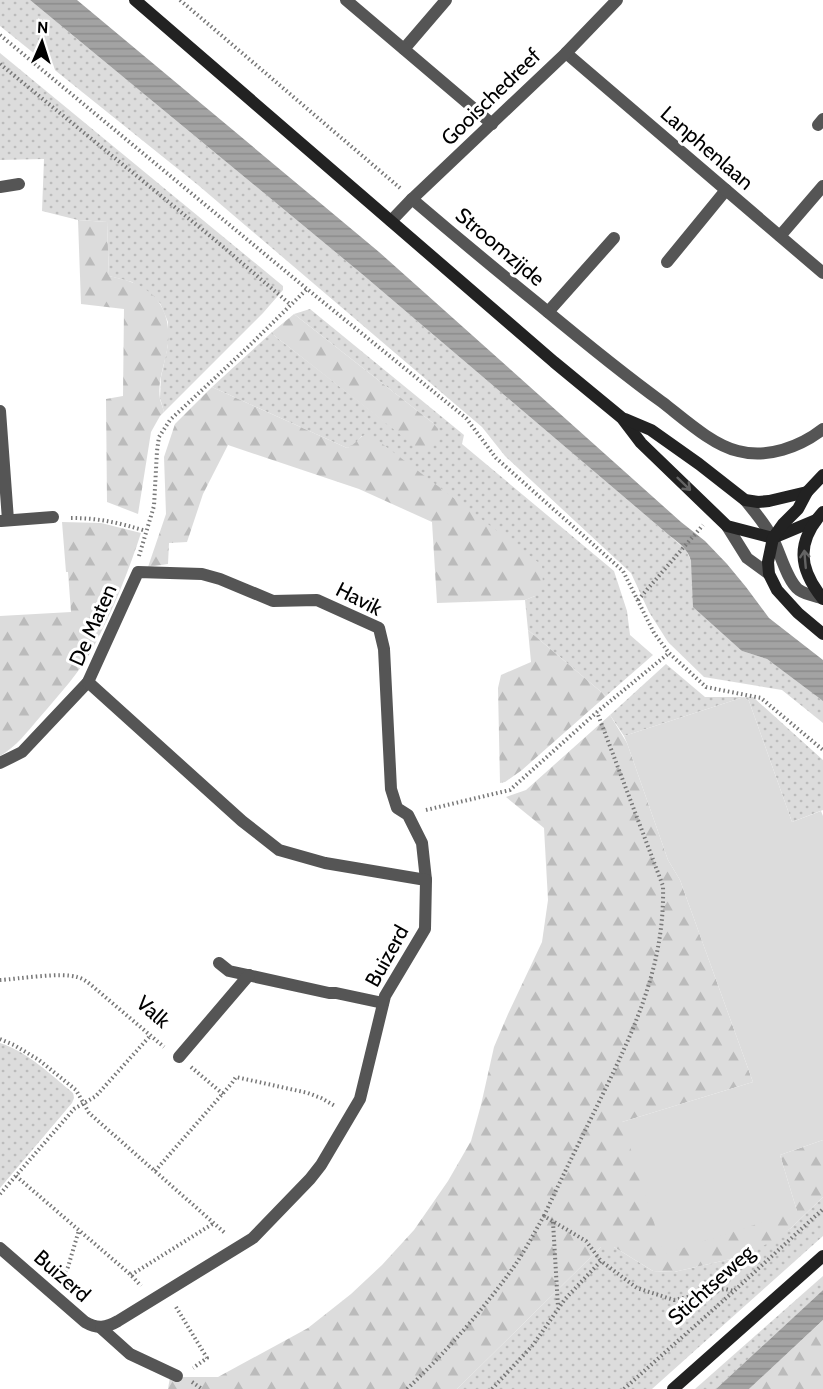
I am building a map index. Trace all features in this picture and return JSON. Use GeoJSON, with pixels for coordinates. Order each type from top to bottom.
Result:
{"type":"FeatureCollection","features":[{"type":"Feature","properties":{"kind":"street"},"geometry":{"type":"LineString","coordinates":[[135,0],[622,418],[641,443],[727,526],[747,558],[768,574],[777,590],[798,613],[823,634]]}},
{"type":"Feature","properties":{"kind":"street"},"geometry":{"type":"LineString","coordinates":[[346,0],[492,124]]}},
{"type":"Feature","properties":{"kind":"street"},"geometry":{"type":"LineString","coordinates":[[404,49],[446,0]]}},
{"type":"Feature","properties":{"kind":"street","name":"Gooischedreef"},"geometry":{"type":"LineString","coordinates":[[392,221],[617,0]]}},
{"type":"Feature","properties":{"kind":"street","name":"Lanphenlaan"},"geometry":{"type":"LineString","coordinates":[[566,52],[823,273]]}},
{"type":"Feature","properties":{"kind":"street"},"geometry":{"type":"LineString","coordinates":[[0,187],[19,184]]}},
{"type":"Feature","properties":{"kind":"street"},"geometry":{"type":"LineString","coordinates":[[780,236],[823,186]]}},
{"type":"Feature","properties":{"kind":"street"},"geometry":{"type":"LineString","coordinates":[[667,262],[726,190]]}},
{"type":"Feature","properties":{"kind":"street","name":"Stroomzijde"},"geometry":{"type":"LineString","coordinates":[[412,199],[637,384],[718,443],[738,451],[772,452],[798,445],[823,429]]}},
{"type":"Feature","properties":{"kind":"street"},"geometry":{"type":"LineString","coordinates":[[548,312],[614,238]]}},
{"type":"Feature","properties":{"kind":"street"},"geometry":{"type":"LineString","coordinates":[[0,411],[4,520],[53,517]]}},
{"type":"Feature","properties":{"kind":"street"},"geometry":{"type":"LineString","coordinates":[[622,418],[651,430],[745,500],[773,538],[797,589],[822,598]]}},
{"type":"Feature","properties":{"kind":"street"},"geometry":{"type":"LineString","coordinates":[[768,574],[773,538],[798,508],[807,492],[823,475]]}},
{"type":"Feature","properties":{"kind":"street"},"geometry":{"type":"LineString","coordinates":[[745,500],[769,501],[807,492]]}},
{"type":"Feature","properties":{"kind":"street"},"geometry":{"type":"LineString","coordinates":[[727,526],[773,538],[819,516]]}},
{"type":"Feature","properties":{"kind":"street"},"geometry":{"type":"LineString","coordinates":[[819,516],[804,542],[804,561],[806,570],[822,598]]}},
{"type":"Feature","properties":{"kind":"street","name":"De Maten"},"geometry":{"type":"LineString","coordinates":[[0,763],[22,752],[88,682],[138,572]]}},
{"type":"Feature","properties":{"kind":"street","name":"Havik"},"geometry":{"type":"LineString","coordinates":[[138,572],[202,574],[273,601],[317,600],[379,628],[384,649],[391,789],[397,808],[408,815],[422,843],[426,880]]}},
{"type":"Feature","properties":{"kind":"street"},"geometry":{"type":"LineString","coordinates":[[88,682],[242,821],[279,850],[325,863],[426,880]]}},
{"type":"Feature","properties":{"kind":"street","name":"Buizerd"},"geometry":{"type":"LineString","coordinates":[[0,1248],[85,1322],[92,1327],[101,1328],[118,1321],[253,1238],[321,1165],[360,1099],[385,996],[425,929],[426,880]]}},
{"type":"Feature","properties":{"kind":"street"},"geometry":{"type":"LineString","coordinates":[[219,963],[229,971],[383,1003]]}},
{"type":"Feature","properties":{"kind":"street","name":"Valk"},"geometry":{"type":"LineString","coordinates":[[179,1057],[249,975]]}},
{"type":"Feature","properties":{"kind":"street"},"geometry":{"type":"LineString","coordinates":[[673,1389],[823,1256]]}},
{"type":"Feature","properties":{"kind":"street","name":"Buizerd"},"geometry":{"type":"LineString","coordinates":[[101,1328],[130,1354],[177,1376]]}},
{"type":"Feature","properties":{"kind":"path"},"geometry":{"type":"LineString","coordinates":[[180,0],[412,199]]}},
{"type":"Feature","properties":{"kind":"path"},"geometry":{"type":"LineString","coordinates":[[0,35],[466,418],[496,458],[624,572],[654,633],[669,653],[706,687],[762,698],[823,750]]}},
{"type":"Feature","properties":{"kind":"path"},"geometry":{"type":"LineString","coordinates":[[0,64],[291,305]]}},
{"type":"Feature","properties":{"kind":"path"},"geometry":{"type":"LineString","coordinates":[[138,572],[139,555],[154,506],[159,437],[170,420],[307,289]]}},
{"type":"Feature","properties":{"kind":"path"},"geometry":{"type":"LineString","coordinates":[[53,517],[93,518],[147,531]]}},
{"type":"Feature","properties":{"kind":"path"},"geometry":{"type":"LineString","coordinates":[[638,600],[703,525]]}},
{"type":"Feature","properties":{"kind":"path"},"geometry":{"type":"LineString","coordinates":[[408,815],[510,790],[597,712],[669,653]]}},
{"type":"Feature","properties":{"kind":"path"},"geometry":{"type":"LineString","coordinates":[[407,1389],[431,1367],[472,1321],[514,1266],[544,1216],[619,1060],[645,1000],[657,955],[664,912],[663,886],[597,712]]}},
{"type":"Feature","properties":{"kind":"path","name":"Valk"},"geometry":{"type":"LineString","coordinates":[[0,980],[76,976],[87,982],[167,1050],[179,1057]]}},
{"type":"Feature","properties":{"kind":"path"},"geometry":{"type":"LineString","coordinates":[[0,1194],[74,1108],[96,1096],[150,1036]]}},
{"type":"Feature","properties":{"kind":"path"},"geometry":{"type":"LineString","coordinates":[[0,1039],[39,1060],[76,1090],[89,1113],[232,1238],[237,1248]]}},
{"type":"Feature","properties":{"kind":"path"},"geometry":{"type":"LineString","coordinates":[[179,1057],[223,1094]]}},
{"type":"Feature","properties":{"kind":"path"},"geometry":{"type":"LineString","coordinates":[[155,1171],[236,1077],[308,1093],[351,1116]]}},
{"type":"Feature","properties":{"kind":"path"},"geometry":{"type":"LineString","coordinates":[[16,1176],[131,1275],[150,1301]]}},
{"type":"Feature","properties":{"kind":"path","name":"Stichtseweg"},"geometry":{"type":"LineString","coordinates":[[624,1389],[734,1292],[823,1209]]}},
{"type":"Feature","properties":{"kind":"path"},"geometry":{"type":"LineString","coordinates":[[544,1216],[586,1241],[601,1261],[637,1288],[674,1300],[725,1289],[734,1292]]}},
{"type":"Feature","properties":{"kind":"path"},"geometry":{"type":"LineString","coordinates":[[553,1222],[558,1308]]}},
{"type":"Feature","properties":{"kind":"path"},"geometry":{"type":"LineString","coordinates":[[131,1275],[214,1223]]}},
{"type":"Feature","properties":{"kind":"path"},"geometry":{"type":"LineString","coordinates":[[51,1293],[68,1267],[79,1230]]}},
{"type":"Feature","properties":{"kind":"path"},"geometry":{"type":"LineString","coordinates":[[492,1389],[533,1345],[565,1299],[601,1261]]}},
{"type":"Feature","properties":{"kind":"path"},"geometry":{"type":"LineString","coordinates":[[166,1291],[207,1358],[189,1370]]}},
{"type":"Feature","properties":{"kind":"green space"},"geometry":{"type":"Polygon","coordinates":[[[0,0],[30,0],[362,274],[686,550],[742,651],[767,659],[823,701],[823,723],[782,690],[704,677],[668,642],[649,612],[631,573],[505,456],[482,427],[198,185],[0,26],[0,0]]]}},
{"type":"Feature","properties":{"kind":"green space"},"geometry":{"type":"Polygon","coordinates":[[[0,53],[283,286],[283,290],[263,313],[164,412],[160,398],[161,377],[168,345],[168,322],[160,303],[132,282],[109,276],[107,222],[78,220],[42,211],[44,159],[0,160],[0,53]]]}},
{"type":"Feature","properties":{"kind":"green space"},"geometry":{"type":"Polygon","coordinates":[[[78,220],[107,222],[109,276],[141,286],[149,292],[161,306],[167,323],[168,344],[159,392],[164,412],[151,432],[138,514],[107,502],[106,399],[123,396],[124,309],[81,304],[78,220]]]}},
{"type":"Feature","properties":{"kind":"green space"},"geometry":{"type":"Polygon","coordinates":[[[310,309],[464,435],[462,444],[614,571],[627,611],[630,635],[653,655],[606,696],[528,630],[525,600],[535,596],[362,436],[354,445],[347,448],[212,387],[271,333],[425,453],[433,423],[294,314],[310,309]]]}},
{"type":"Feature","properties":{"kind":"green space"},"geometry":{"type":"Polygon","coordinates":[[[294,314],[433,423],[438,429],[437,437],[425,454],[271,333],[294,314]]]}},
{"type":"Feature","properties":{"kind":"green space"},"geometry":{"type":"Polygon","coordinates":[[[212,387],[347,448],[368,433],[542,565],[543,588],[535,596],[525,600],[437,603],[432,522],[359,489],[228,445],[203,494],[187,542],[169,543],[168,564],[148,567],[166,514],[164,457],[175,424],[212,387]]]}},
{"type":"Feature","properties":{"kind":"green space"},"geometry":{"type":"Polygon","coordinates":[[[62,522],[101,523],[141,533],[114,604],[83,664],[26,733],[0,756],[0,616],[71,612],[62,522]]]}},
{"type":"Feature","properties":{"kind":"green space"},"geometry":{"type":"Polygon","coordinates":[[[528,630],[606,696],[522,770],[500,783],[498,688],[501,675],[531,662],[528,630]]]}},
{"type":"Feature","properties":{"kind":"green space"},"geometry":{"type":"Polygon","coordinates":[[[666,664],[705,697],[744,697],[624,736],[610,715],[666,664]]]}},
{"type":"Feature","properties":{"kind":"green space"},"geometry":{"type":"Polygon","coordinates":[[[744,697],[753,697],[823,760],[823,810],[792,822],[749,701],[744,697]]]}},
{"type":"Feature","properties":{"kind":"green space"},"geometry":{"type":"Polygon","coordinates":[[[744,697],[749,701],[792,822],[821,811],[823,816],[823,1140],[780,1155],[797,1211],[664,1254],[622,1122],[753,1082],[680,880],[668,860],[624,736],[744,697]]]}},
{"type":"Feature","properties":{"kind":"green space"},"geometry":{"type":"Polygon","coordinates":[[[610,715],[627,743],[668,860],[680,880],[753,1082],[622,1122],[797,1211],[780,1155],[823,1140],[823,1197],[791,1228],[767,1244],[735,1258],[674,1272],[653,1271],[614,1247],[601,1247],[457,1389],[168,1389],[170,1377],[218,1377],[308,1328],[351,1294],[382,1265],[414,1230],[448,1181],[471,1141],[494,1047],[542,942],[548,900],[544,828],[506,797],[526,790],[610,715]]]}},
{"type":"Feature","properties":{"kind":"green space"},"geometry":{"type":"Polygon","coordinates":[[[0,1043],[20,1052],[39,1065],[73,1093],[74,1098],[0,1188],[0,1043]]]}},
{"type":"Feature","properties":{"kind":"green space"},"geometry":{"type":"Polygon","coordinates":[[[823,1197],[823,1236],[652,1389],[457,1389],[601,1247],[614,1247],[653,1271],[674,1272],[735,1258],[791,1228],[823,1197]]]}},
{"type":"Feature","properties":{"kind":"green space"},"geometry":{"type":"Polygon","coordinates":[[[823,1276],[823,1290],[716,1389],[695,1389],[823,1276]]]}},
{"type":"Feature","properties":{"kind":"green space"},"geometry":{"type":"Polygon","coordinates":[[[823,1320],[823,1389],[749,1389],[820,1323],[823,1320]]]}},
{"type":"Feature","properties":{"kind":"shaded area"},"geometry":{"type":"Polygon","coordinates":[[[30,0],[77,0],[379,252],[705,541],[727,564],[769,618],[823,660],[823,701],[767,659],[742,651],[693,607],[691,561],[688,553],[680,544],[362,274],[30,0]]]}},
{"type":"Feature","properties":{"kind":"shaded area"},"geometry":{"type":"Polygon","coordinates":[[[823,1290],[823,1320],[749,1389],[716,1389],[823,1290]]]}}]}
